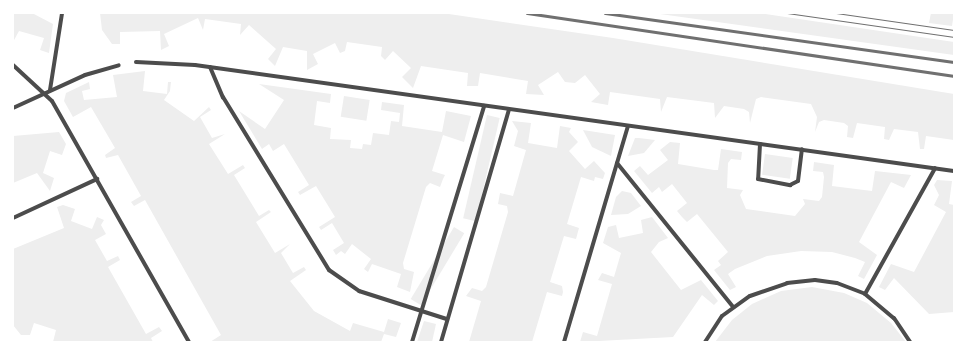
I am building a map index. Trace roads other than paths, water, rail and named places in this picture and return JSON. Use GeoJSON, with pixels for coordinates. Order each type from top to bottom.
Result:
{"type":"FeatureCollection","features":[{"type":"Feature","properties":{"kind":"street"},"geometry":{"type":"LineString","coordinates":[[50,90],[62,13]]}},
{"type":"Feature","properties":{"kind":"street"},"geometry":{"type":"LineString","coordinates":[[136,62],[210,67],[954,171]]}},
{"type":"Feature","properties":{"kind":"street"},"geometry":{"type":"LineString","coordinates":[[13,64],[45,93],[98,179],[189,342]]}},
{"type":"Feature","properties":{"kind":"street"},"geometry":{"type":"LineString","coordinates":[[13,108],[50,90],[119,65]]}},
{"type":"Feature","properties":{"kind":"street"},"geometry":{"type":"LineString","coordinates":[[210,67],[223,98],[327,267],[359,291],[448,319]]}},
{"type":"Feature","properties":{"kind":"street"},"geometry":{"type":"LineString","coordinates":[[412,342],[484,106]]}},
{"type":"Feature","properties":{"kind":"street"},"geometry":{"type":"LineString","coordinates":[[441,342],[509,110]]}},
{"type":"Feature","properties":{"kind":"street"},"geometry":{"type":"LineString","coordinates":[[564,342],[628,126]]}},
{"type":"Feature","properties":{"kind":"street"},"geometry":{"type":"LineString","coordinates":[[760,144],[758,179],[792,186],[798,180],[802,149]]}},
{"type":"Feature","properties":{"kind":"street"},"geometry":{"type":"LineString","coordinates":[[617,163],[733,307]]}},
{"type":"Feature","properties":{"kind":"street"},"geometry":{"type":"LineString","coordinates":[[865,294],[935,168]]}},
{"type":"Feature","properties":{"kind":"street"},"geometry":{"type":"LineString","coordinates":[[13,218],[98,179]]}},
{"type":"Feature","properties":{"kind":"street"},"geometry":{"type":"LineString","coordinates":[[705,342],[718,321],[733,307],[762,291],[800,281],[829,281],[865,294],[894,318],[910,342]]}},
{"type":"Feature","properties":{"kind":"tram line"},"geometry":{"type":"LineString","coordinates":[[787,13],[954,37]]}},
{"type":"Feature","properties":{"kind":"tram line"},"geometry":{"type":"LineString","coordinates":[[836,13],[954,30]]}},
{"type":"Feature","properties":{"kind":"railway"},"geometry":{"type":"LineString","coordinates":[[527,13],[954,76]]}},
{"type":"Feature","properties":{"kind":"railway"},"geometry":{"type":"LineString","coordinates":[[605,13],[954,62]]}}]}
